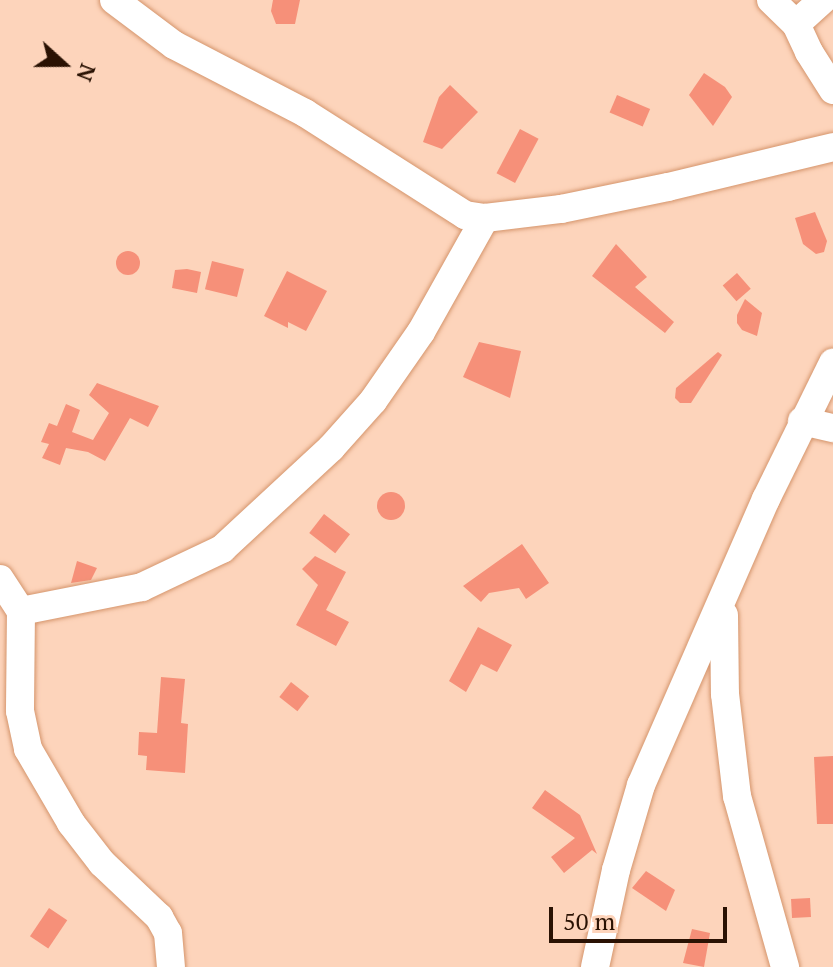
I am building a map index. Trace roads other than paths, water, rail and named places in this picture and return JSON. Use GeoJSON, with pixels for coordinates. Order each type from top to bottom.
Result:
{"type":"FeatureCollection","features":[{"type":"Feature","properties":{"kind":"street"},"geometry":{"type":"LineString","coordinates":[[114,0],[174,45],[305,113],[465,215],[485,218],[561,209],[833,147]]}},
{"type":"Feature","properties":{"kind":"street"},"geometry":{"type":"LineString","coordinates":[[771,0],[796,24],[833,90]]}},
{"type":"Feature","properties":{"kind":"street"},"geometry":{"type":"LineString","coordinates":[[796,24],[823,0]]}},
{"type":"Feature","properties":{"kind":"street"},"geometry":{"type":"LineString","coordinates":[[21,611],[142,587],[222,549],[331,448],[373,401],[421,332],[485,218]]}},
{"type":"Feature","properties":{"kind":"street"},"geometry":{"type":"LineString","coordinates":[[595,967],[616,870],[641,785],[802,421],[833,363]]}},
{"type":"Feature","properties":{"kind":"street"},"geometry":{"type":"LineString","coordinates":[[802,421],[833,428]]}},
{"type":"Feature","properties":{"kind":"street"},"geometry":{"type":"LineString","coordinates":[[0,579],[21,611],[20,711],[28,749],[71,823],[102,863],[159,917],[168,933],[171,967]]}},
{"type":"Feature","properties":{"kind":"street"},"geometry":{"type":"LineString","coordinates":[[725,598],[725,694],[737,796],[785,967]]}}]}
